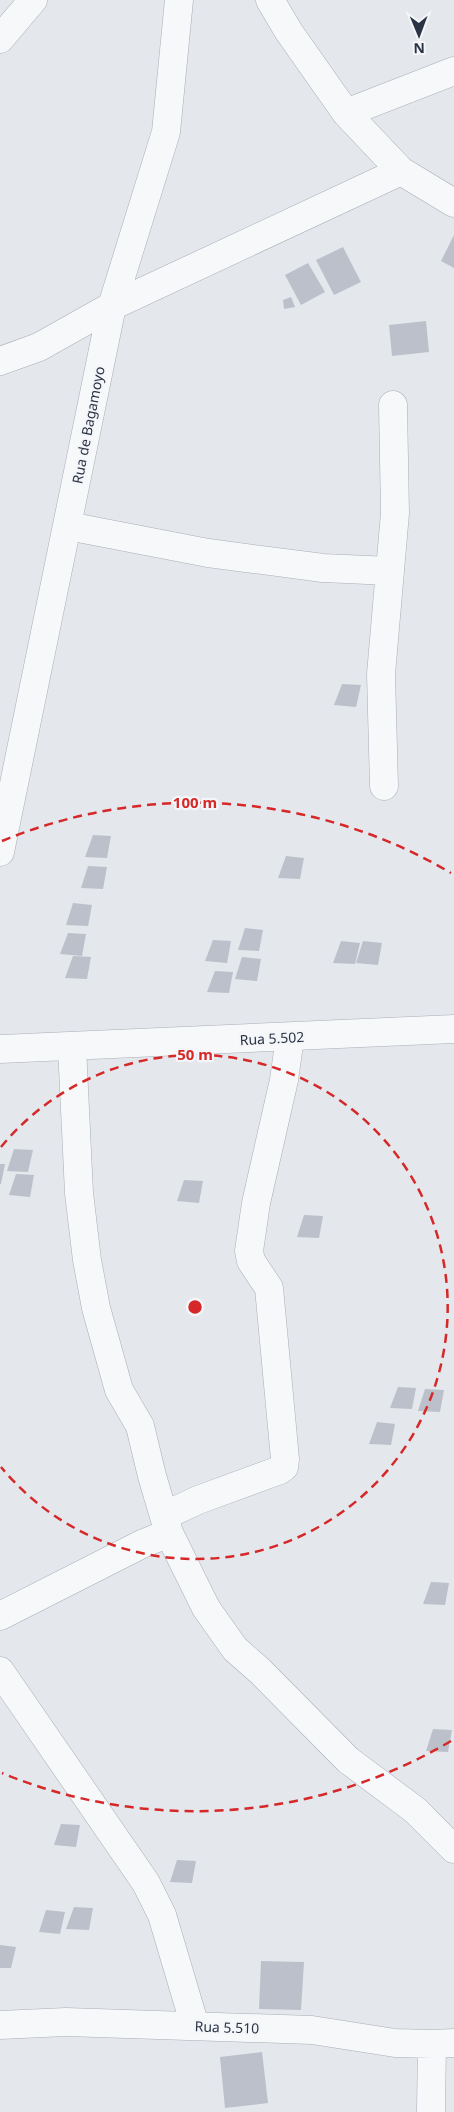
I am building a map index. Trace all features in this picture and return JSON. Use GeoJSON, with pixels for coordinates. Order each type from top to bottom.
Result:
{"type":"FeatureCollection","features":[{"type":"Feature","properties":{"kind":"street"},"geometry":{"type":"LineString","coordinates":[[3,32],[33,0]]}},
{"type":"Feature","properties":{"kind":"street","name":"Rua de Bagamoyo"},"geometry":{"type":"LineString","coordinates":[[0,852],[112,306],[166,132],[179,0]]}},
{"type":"Feature","properties":{"kind":"street"},"geometry":{"type":"LineString","coordinates":[[270,0],[289,32],[346,113],[401,171],[454,203]]}},
{"type":"Feature","properties":{"kind":"street"},"geometry":{"type":"LineString","coordinates":[[346,113],[454,71]]}},
{"type":"Feature","properties":{"kind":"street"},"geometry":{"type":"LineString","coordinates":[[0,361],[39,347],[112,306],[401,171]]}},
{"type":"Feature","properties":{"kind":"street"},"geometry":{"type":"LineString","coordinates":[[384,786],[381,674],[396,513],[393,405]]}},
{"type":"Feature","properties":{"kind":"street"},"geometry":{"type":"LineString","coordinates":[[68,526],[208,553],[323,568],[390,571]]}},
{"type":"Feature","properties":{"kind":"street","name":"Rua 5.502"},"geometry":{"type":"LineString","coordinates":[[0,1049],[454,1029]]}},
{"type":"Feature","properties":{"kind":"street"},"geometry":{"type":"LineString","coordinates":[[0,1616],[142,1544],[198,1500],[284,1467],[285,1459],[269,1288],[250,1261],[249,1251],[256,1203],[284,1080],[290,1037]]}},
{"type":"Feature","properties":{"kind":"street"},"geometry":{"type":"LineString","coordinates":[[72,1047],[79,1193],[96,1308],[120,1390],[140,1426],[167,1525],[206,1608],[235,1649],[260,1671],[348,1760],[414,1810],[454,1849]]}},
{"type":"Feature","properties":{"kind":"street"},"geometry":{"type":"LineString","coordinates":[[0,1671],[146,1884],[162,1915],[195,2026]]}},
{"type":"Feature","properties":{"kind":"street","name":"Rua 5.510"},"geometry":{"type":"LineString","coordinates":[[0,2025],[66,2022],[312,2030],[395,2043],[443,2043]]}},
{"type":"Feature","properties":{"kind":"street"},"geometry":{"type":"LineString","coordinates":[[431,2112],[443,2043]]}},
{"type":"Feature","properties":{"kind":"building"},"geometry":{"type":"Polygon","coordinates":[[[454,235],[454,268],[441,261],[454,235]]]}},
{"type":"Feature","properties":{"kind":"building"},"geometry":{"type":"Polygon","coordinates":[[[343,247],[361,282],[334,295],[316,260],[343,247]]]}},
{"type":"Feature","properties":{"kind":"building"},"geometry":{"type":"Polygon","coordinates":[[[308,263],[325,292],[301,305],[285,275],[308,263]]]}},
{"type":"Feature","properties":{"kind":"building"},"geometry":{"type":"Polygon","coordinates":[[[291,297],[295,307],[284,309],[283,300],[291,297]]]}},
{"type":"Feature","properties":{"kind":"building"},"geometry":{"type":"Polygon","coordinates":[[[426,321],[429,352],[392,356],[389,325],[426,321]]]}},
{"type":"Feature","properties":{"kind":"building"},"geometry":{"type":"Polygon","coordinates":[[[342,684],[361,685],[356,707],[334,705],[342,684]]]}},
{"type":"Feature","properties":{"kind":"building"},"geometry":{"type":"Polygon","coordinates":[[[93,835],[111,836],[107,858],[85,857],[93,835]]]}},
{"type":"Feature","properties":{"kind":"building"},"geometry":{"type":"Polygon","coordinates":[[[286,856],[304,858],[300,879],[278,878],[286,856]]]}},
{"type":"Feature","properties":{"kind":"building"},"geometry":{"type":"Polygon","coordinates":[[[88,866],[107,867],[103,889],[81,888],[88,866]]]}},
{"type":"Feature","properties":{"kind":"building"},"geometry":{"type":"Polygon","coordinates":[[[73,903],[92,905],[88,926],[66,925],[73,903]]]}},
{"type":"Feature","properties":{"kind":"building"},"geometry":{"type":"Polygon","coordinates":[[[245,928],[263,930],[259,951],[238,950],[245,928]]]}},
{"type":"Feature","properties":{"kind":"building"},"geometry":{"type":"Polygon","coordinates":[[[68,933],[86,934],[82,956],[60,954],[68,933]]]}},
{"type":"Feature","properties":{"kind":"building"},"geometry":{"type":"Polygon","coordinates":[[[213,940],[231,941],[227,963],[205,961],[213,940]]]}},
{"type":"Feature","properties":{"kind":"building"},"geometry":{"type":"Polygon","coordinates":[[[341,941],[360,943],[355,964],[333,963],[341,941]]]}},
{"type":"Feature","properties":{"kind":"building"},"geometry":{"type":"Polygon","coordinates":[[[363,941],[382,943],[378,965],[356,963],[363,941]]]}},
{"type":"Feature","properties":{"kind":"building"},"geometry":{"type":"Polygon","coordinates":[[[73,956],[91,957],[87,979],[65,978],[73,956]]]}},
{"type":"Feature","properties":{"kind":"building"},"geometry":{"type":"Polygon","coordinates":[[[242,957],[261,959],[257,981],[235,979],[242,957]]]}},
{"type":"Feature","properties":{"kind":"building"},"geometry":{"type":"Polygon","coordinates":[[[215,971],[233,972],[229,993],[207,992],[215,971]]]}},
{"type":"Feature","properties":{"kind":"building"},"geometry":{"type":"Polygon","coordinates":[[[14,1149],[33,1150],[28,1172],[7,1171],[14,1149]]]}},
{"type":"Feature","properties":{"kind":"building"},"geometry":{"type":"Polygon","coordinates":[[[0,1164],[5,1164],[1,1184],[0,1184],[0,1164]]]}},
{"type":"Feature","properties":{"kind":"building"},"geometry":{"type":"Polygon","coordinates":[[[16,1174],[34,1175],[30,1197],[9,1195],[16,1174]]]}},
{"type":"Feature","properties":{"kind":"building"},"geometry":{"type":"Polygon","coordinates":[[[184,1180],[203,1181],[199,1203],[177,1201],[184,1180]]]}},
{"type":"Feature","properties":{"kind":"building"},"geometry":{"type":"Polygon","coordinates":[[[304,1215],[323,1216],[319,1238],[297,1237],[304,1215]]]}},
{"type":"Feature","properties":{"kind":"building"},"geometry":{"type":"Polygon","coordinates":[[[398,1387],[416,1388],[412,1409],[390,1408],[398,1387]]]}},
{"type":"Feature","properties":{"kind":"building"},"geometry":{"type":"Polygon","coordinates":[[[425,1389],[444,1390],[440,1412],[418,1411],[425,1389]]]}},
{"type":"Feature","properties":{"kind":"building"},"geometry":{"type":"Polygon","coordinates":[[[377,1422],[395,1424],[391,1445],[369,1444],[377,1422]]]}},
{"type":"Feature","properties":{"kind":"building"},"geometry":{"type":"Polygon","coordinates":[[[431,1582],[449,1583],[445,1605],[423,1604],[431,1582]]]}},
{"type":"Feature","properties":{"kind":"building"},"geometry":{"type":"Polygon","coordinates":[[[433,1729],[452,1730],[448,1752],[426,1751],[433,1729]]]}},
{"type":"Feature","properties":{"kind":"building"},"geometry":{"type":"Polygon","coordinates":[[[61,1824],[80,1825],[76,1847],[54,1845],[61,1824]]]}},
{"type":"Feature","properties":{"kind":"building"},"geometry":{"type":"Polygon","coordinates":[[[177,1860],[196,1861],[192,1883],[170,1882],[177,1860]]]}},
{"type":"Feature","properties":{"kind":"building"},"geometry":{"type":"Polygon","coordinates":[[[74,1907],[93,1908],[89,1930],[66,1929],[74,1907]]]}},
{"type":"Feature","properties":{"kind":"building"},"geometry":{"type":"Polygon","coordinates":[[[46,1910],[65,1912],[60,1934],[39,1932],[46,1910]]]}},
{"type":"Feature","properties":{"kind":"building"},"geometry":{"type":"Polygon","coordinates":[[[0,1945],[16,1947],[11,1968],[0,1968],[0,1945]]]}},
{"type":"Feature","properties":{"kind":"building"},"geometry":{"type":"Polygon","coordinates":[[[261,1961],[304,1962],[301,2010],[259,2009],[261,1961]]]}},
{"type":"Feature","properties":{"kind":"building"},"geometry":{"type":"Polygon","coordinates":[[[262,2052],[268,2103],[225,2108],[220,2057],[262,2052]]]}}]}
